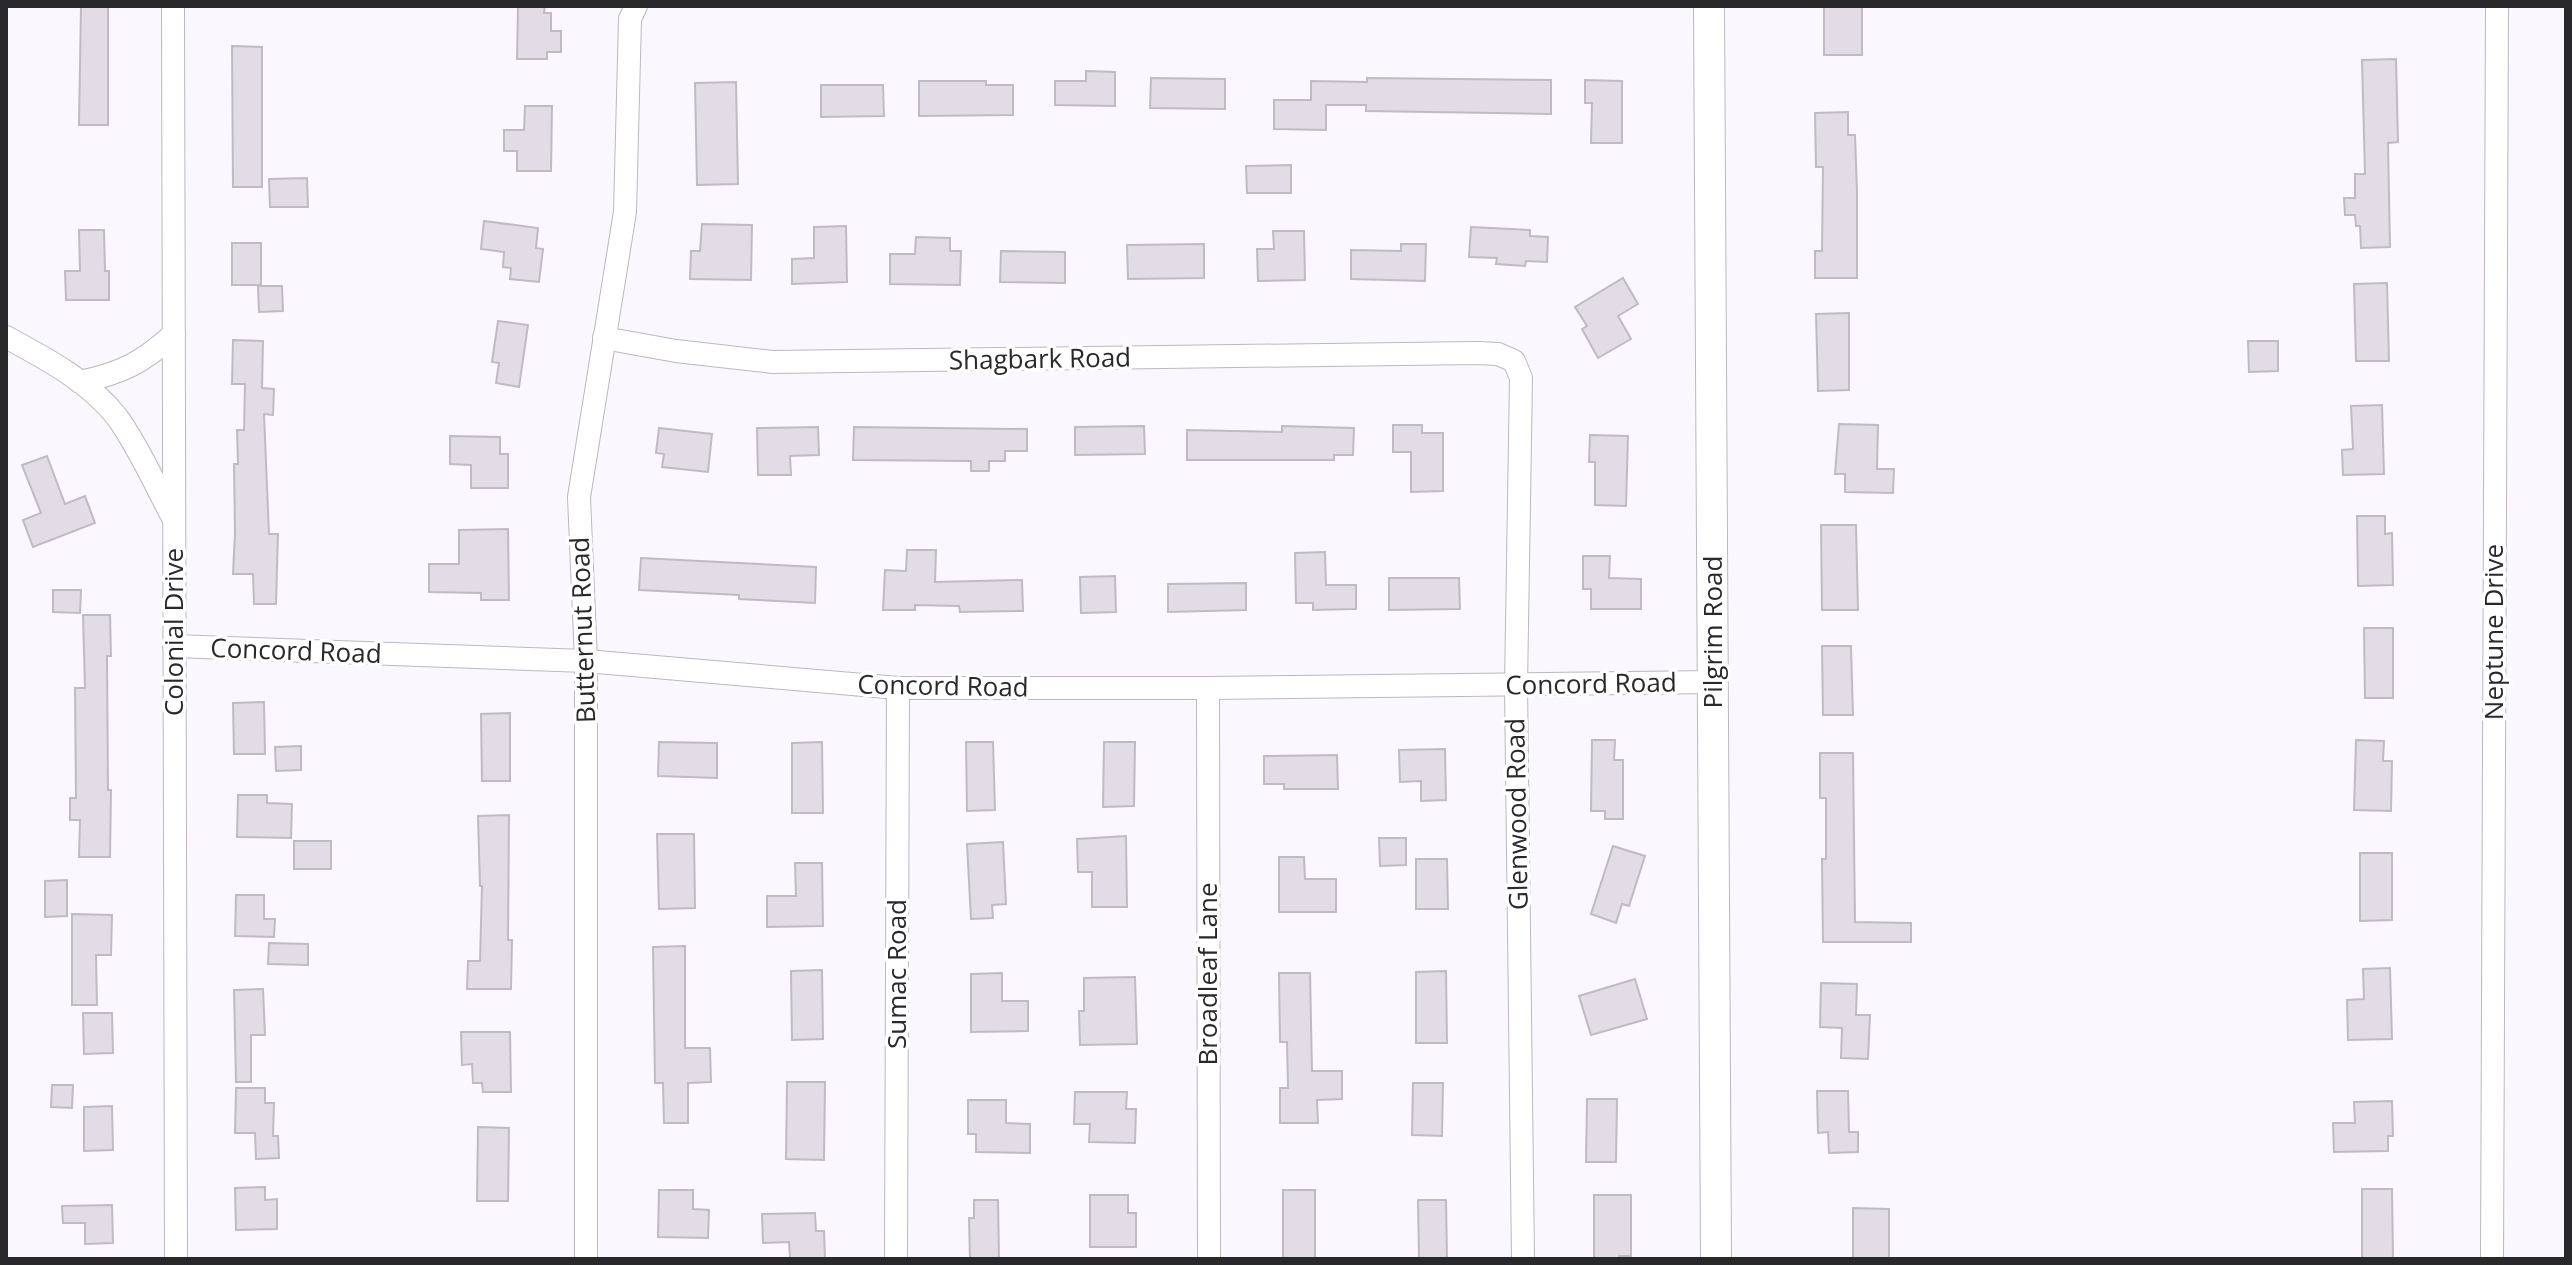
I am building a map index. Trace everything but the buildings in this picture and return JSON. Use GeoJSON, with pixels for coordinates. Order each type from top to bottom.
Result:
{"type":"FeatureCollection","features":[{"type":"Feature","properties":{"kind":"street","name":"Colonial Drive"},"geometry":{"type":"LineString","coordinates":[[173,6],[176,1259]]}},
{"type":"Feature","properties":{"kind":"street","name":"Butternut Road"},"geometry":{"type":"LineString","coordinates":[[586,1259],[586,661],[579,497],[625,212],[630,19],[636,6]]}},
{"type":"Feature","properties":{"kind":"street","name":"Pilgrim Road"},"geometry":{"type":"LineString","coordinates":[[1709,6],[1716,1259]]}},
{"type":"Feature","properties":{"kind":"street","name":"Neptune Drive"},"geometry":{"type":"LineString","coordinates":[[2492,1259],[2497,6]]}},
{"type":"Feature","properties":{"kind":"street"},"geometry":{"type":"LineString","coordinates":[[80,382],[114,374],[151,355],[174,334]]}},
{"type":"Feature","properties":{"kind":"street"},"geometry":{"type":"LineString","coordinates":[[6,337],[42,356],[80,382],[117,417],[174,519]]}},
{"type":"Feature","properties":{"kind":"street","name":"Shagbark Road"},"geometry":{"type":"LineString","coordinates":[[604,338],[676,351],[773,362],[1477,353]]}},
{"type":"Feature","properties":{"kind":"street","name":"Glenwood Road"},"geometry":{"type":"LineString","coordinates":[[1477,353],[1498,354],[1514,361],[1521,378],[1516,686],[1523,1259]]}},
{"type":"Feature","properties":{"kind":"street","name":"Concord Road"},"geometry":{"type":"LineString","coordinates":[[174,646],[586,661],[898,688],[1516,686],[1714,682]]}},
{"type":"Feature","properties":{"kind":"street","name":"Sumac Road"},"geometry":{"type":"LineString","coordinates":[[896,1259],[898,688]]}},
{"type":"Feature","properties":{"kind":"street","name":"Broadleaf Lane"},"geometry":{"type":"LineString","coordinates":[[1208,688],[1209,1259]]}}]}
